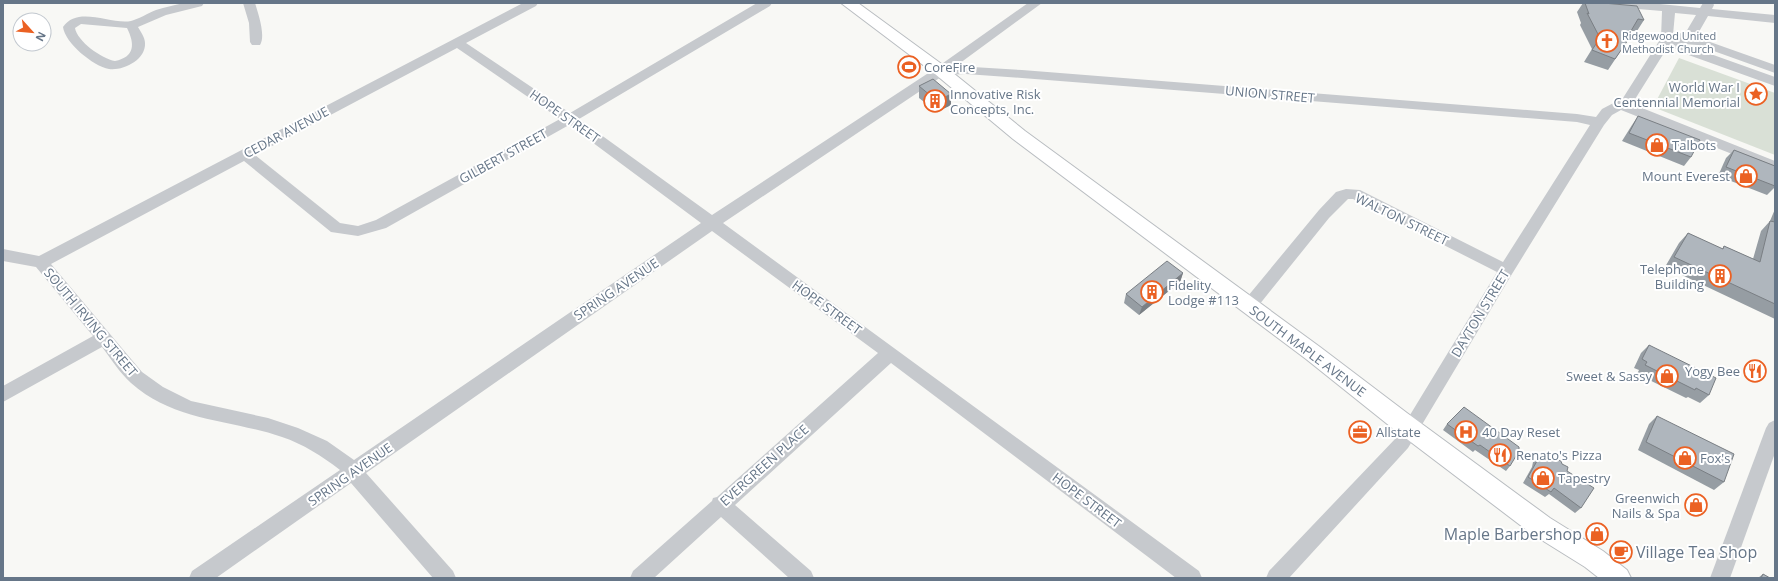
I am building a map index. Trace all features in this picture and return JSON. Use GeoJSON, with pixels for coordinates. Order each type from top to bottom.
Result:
{"type":"FeatureCollection","features":[{"type":"Feature","properties":{"kind":"main road","name":"SOUTH MAPLE AVENUE"},"geometry":{"type":"LineString","coordinates":[[848,3],[941,71],[1019,135],[1411,429],[1541,526],[1594,559],[1618,578]]}},
{"type":"Feature","properties":{"kind":"street"},"geometry":{"type":"LineString","coordinates":[[131,25],[139,41],[139,47],[136,53],[126,62],[113,65],[110,65],[77,44],[71,38],[69,31],[73,24],[84,20],[131,25],[162,12],[198,3]]}},
{"type":"Feature","properties":{"kind":"street"},"geometry":{"type":"LineString","coordinates":[[249,3],[255,23],[256,42]]}},
{"type":"Feature","properties":{"kind":"street","name":"CEDAR AVENUE"},"geometry":{"type":"LineString","coordinates":[[41,262],[532,3]]}},
{"type":"Feature","properties":{"kind":"street","name":"GILBERT STREET"},"geometry":{"type":"LineString","coordinates":[[245,154],[329,224],[336,228],[358,231],[381,224],[570,119],[766,3]]}},
{"type":"Feature","properties":{"kind":"street","name":"SPRING AVENUE"},"geometry":{"type":"LineString","coordinates":[[199,578],[712,223],[941,71],[1036,3]]}},
{"type":"Feature","properties":{"kind":"street"},"geometry":{"type":"LineString","coordinates":[[1614,3],[1668,9],[1706,8],[1775,19]]}},
{"type":"Feature","properties":{"kind":"street"},"geometry":{"type":"LineString","coordinates":[[1667,38],[1685,37],[1691,35],[1706,8]]}},
{"type":"Feature","properties":{"kind":"street","name":"DAYTON STREET"},"geometry":{"type":"LineString","coordinates":[[1276,578],[1402,443],[1506,270],[1599,122],[1607,112],[1628,101],[1667,38],[1666,29],[1670,19],[1668,9]]}},
{"type":"Feature","properties":{"kind":"street"},"geometry":{"type":"LineString","coordinates":[[1667,38],[1699,41],[1775,69]]}},
{"type":"Feature","properties":{"kind":"street"},"geometry":{"type":"LineString","coordinates":[[1667,38],[1687,50],[1775,82]]}},
{"type":"Feature","properties":{"kind":"street","name":"HOPE STREET"},"geometry":{"type":"LineString","coordinates":[[457,42],[570,119],[890,353],[1192,578]]}},
{"type":"Feature","properties":{"kind":"street","name":"UNION STREET"},"geometry":{"type":"LineString","coordinates":[[941,71],[966,70],[1037,75],[1562,117],[1599,122]]}},
{"type":"Feature","properties":{"kind":"street"},"geometry":{"type":"LineString","coordinates":[[1621,105],[1775,166]]}},
{"type":"Feature","properties":{"kind":"street","name":"WALTON STREET"},"geometry":{"type":"LineString","coordinates":[[1249,306],[1324,214],[1341,196],[1346,194],[1355,194],[1506,270]]}},
{"type":"Feature","properties":{"kind":"street","name":"SOUTH IRVING STREET"},"geometry":{"type":"LineString","coordinates":[[3,255],[41,262],[136,377],[152,390],[195,410],[291,432],[320,446],[342,461],[446,578]]}},
{"type":"Feature","properties":{"kind":"street"},"geometry":{"type":"LineString","coordinates":[[3,395],[104,338]]}},
{"type":"Feature","properties":{"kind":"street","name":"EVERGREEN PLACE"},"geometry":{"type":"LineString","coordinates":[[640,578],[720,504],[890,353]]}},
{"type":"Feature","properties":{"kind":"street"},"geometry":{"type":"LineString","coordinates":[[1720,578],[1775,428]]}},
{"type":"Feature","properties":{"kind":"street"},"geometry":{"type":"LineString","coordinates":[[720,504],[804,578]]}},
{"type":"Feature","properties":{"kind":"shaded area"},"geometry":{"type":"Polygon","coordinates":[[[1679,58],[1775,93],[1775,155],[1653,107],[1679,58]]]}},
{"type":"Feature","properties":{"kind":"building"},"geometry":{"type":"Polygon","coordinates":[[[1585,3],[1637,6],[1644,20],[1638,19],[1628,36],[1630,37],[1615,59],[1592,50],[1600,38],[1587,13],[1589,14],[1585,3]]]}},
{"type":"Feature","properties":{"kind":"building"},"geometry":{"type":"Polygon","coordinates":[[[933,79],[951,94],[937,101],[919,86],[933,79]]]}},
{"type":"Feature","properties":{"kind":"building"},"geometry":{"type":"Polygon","coordinates":[[[1638,116],[1700,140],[1691,157],[1629,133],[1638,116]]]}},
{"type":"Feature","properties":{"kind":"building"},"geometry":{"type":"Polygon","coordinates":[[[1734,150],[1775,166],[1775,186],[1726,167],[1734,150]]]}},
{"type":"Feature","properties":{"kind":"building"},"geometry":{"type":"Polygon","coordinates":[[[1770,221],[1775,222],[1775,304],[1674,257],[1688,233],[1723,249],[1724,246],[1760,262],[1770,221]]]}},
{"type":"Feature","properties":{"kind":"building","name":"Fidelity Lodge #113"},"geometry":{"type":"Polygon","coordinates":[[[1167,261],[1183,273],[1142,307],[1126,294],[1167,261]]]}},
{"type":"Feature","properties":{"kind":"building"},"geometry":{"type":"Polygon","coordinates":[[[1649,345],[1716,378],[1709,395],[1696,388],[1695,390],[1645,365],[1647,362],[1642,359],[1649,345]]]}},
{"type":"Feature","properties":{"kind":"building"},"geometry":{"type":"Polygon","coordinates":[[[1464,407],[1519,447],[1519,451],[1510,466],[1447,424],[1464,407]]]}},
{"type":"Feature","properties":{"kind":"building"},"geometry":{"type":"Polygon","coordinates":[[[1657,416],[1734,454],[1724,482],[1646,442],[1657,416]]]}},
{"type":"Feature","properties":{"kind":"building"},"geometry":{"type":"Polygon","coordinates":[[[1543,454],[1561,461],[1562,464],[1568,467],[1567,471],[1594,488],[1581,508],[1554,488],[1551,492],[1528,477],[1537,461],[1538,456],[1543,454]]]}},
{"type":"Feature","properties":{"kind":"building"},"geometry":{"type":"Polygon","coordinates":[[[1763,574],[1770,578],[1761,578],[1763,574]]]}},
{"type":"Feature","properties":{"kind":"place","name":"Ridgewood United Methodist Church"},"geometry":{"type":"Point","coordinates":[1607,41]}},
{"type":"Feature","properties":{"kind":"place","name":"CoreFire"},"geometry":{"type":"Point","coordinates":[909,67]}},
{"type":"Feature","properties":{"kind":"place","name":"World War I Centennial Memorial"},"geometry":{"type":"Point","coordinates":[1756,94]}},
{"type":"Feature","properties":{"kind":"place","name":"Innovative Risk Concepts, Inc."},"geometry":{"type":"Point","coordinates":[935,101]}},
{"type":"Feature","properties":{"kind":"place","name":"Talbots"},"geometry":{"type":"Point","coordinates":[1657,145]}},
{"type":"Feature","properties":{"kind":"place","name":"Mount Everest"},"geometry":{"type":"Point","coordinates":[1746,176]}},
{"type":"Feature","properties":{"kind":"place","name":"Telephone Building"},"geometry":{"type":"Point","coordinates":[1720,276]}},
{"type":"Feature","properties":{"kind":"place","name":"Fidelity Lodge #113"},"geometry":{"type":"Point","coordinates":[1152,292]}},
{"type":"Feature","properties":{"kind":"place","name":"Yogy Bee"},"geometry":{"type":"Point","coordinates":[1755,371]}},
{"type":"Feature","properties":{"kind":"place","name":"Sweet & Sassy"},"geometry":{"type":"Point","coordinates":[1667,376]}},
{"type":"Feature","properties":{"kind":"place","name":"Allstate"},"geometry":{"type":"Point","coordinates":[1360,432]}},
{"type":"Feature","properties":{"kind":"place","name":"40 Day Reset"},"geometry":{"type":"Point","coordinates":[1466,432]}},
{"type":"Feature","properties":{"kind":"place","name":"Renato's Pizza"},"geometry":{"type":"Point","coordinates":[1500,455]}},
{"type":"Feature","properties":{"kind":"place","name":"Fox's"},"geometry":{"type":"Point","coordinates":[1685,458]}},
{"type":"Feature","properties":{"kind":"place","name":"Tapestry"},"geometry":{"type":"Point","coordinates":[1543,478]}},
{"type":"Feature","properties":{"kind":"place","name":"Greenwich Nails & Spa"},"geometry":{"type":"Point","coordinates":[1696,505]}},
{"type":"Feature","properties":{"kind":"place","name":"Maple Barbershop"},"geometry":{"type":"Point","coordinates":[1597,534]}},
{"type":"Feature","properties":{"kind":"place","name":"Village Tea Shop"},"geometry":{"type":"Point","coordinates":[1621,552]}}]}
